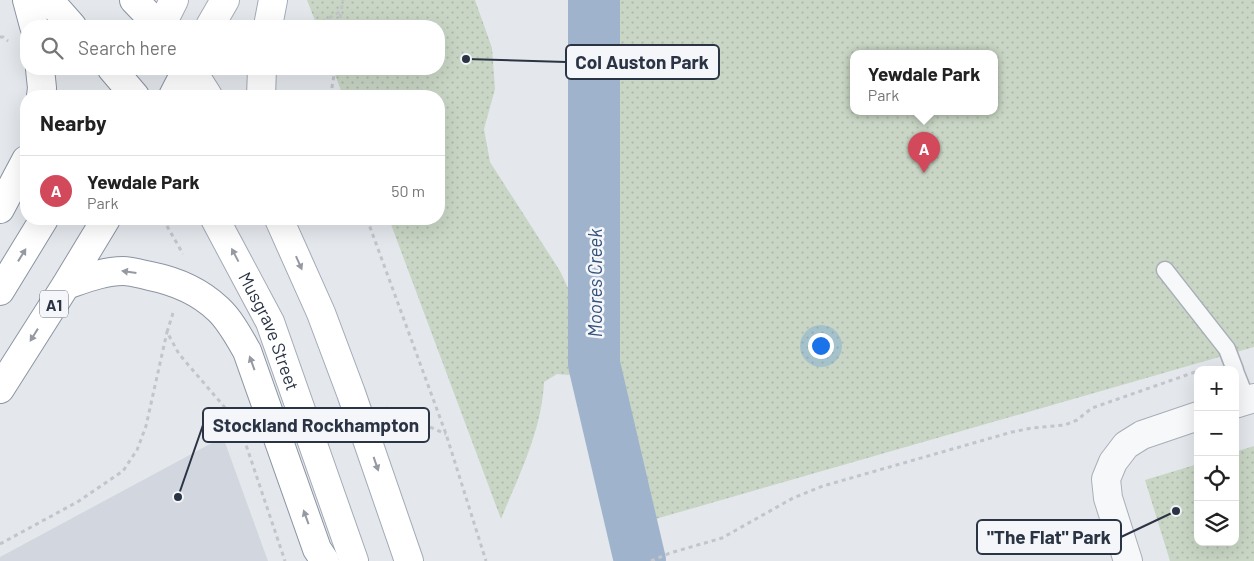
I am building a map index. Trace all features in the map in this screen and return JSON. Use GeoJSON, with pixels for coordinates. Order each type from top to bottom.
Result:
{"type":"FeatureCollection","features":[{"type":"Feature","properties":{"kind":"main road"},"geometry":{"type":"LineString","coordinates":[[27,0],[32,20]]}},
{"type":"Feature","properties":{"kind":"main road"},"geometry":{"type":"LineString","coordinates":[[49,0],[67,20]]}},
{"type":"Feature","properties":{"kind":"main road"},"geometry":{"type":"LineString","coordinates":[[134,0],[154,20]]}},
{"type":"Feature","properties":{"kind":"main road"},"geometry":{"type":"LineString","coordinates":[[163,20],[174,0]]}},
{"type":"Feature","properties":{"kind":"main road"},"geometry":{"type":"LineString","coordinates":[[214,20],[226,0]]}},
{"type":"Feature","properties":{"kind":"main road"},"geometry":{"type":"LineString","coordinates":[[269,20],[273,0]]}},
{"type":"Feature","properties":{"kind":"main road"},"geometry":{"type":"LineString","coordinates":[[41,75],[42,90]]}},
{"type":"Feature","properties":{"kind":"main road"},"geometry":{"type":"LineString","coordinates":[[176,90],[183,75]]}},
{"type":"Feature","properties":{"kind":"main road"},"geometry":{"type":"LineString","coordinates":[[195,75],[204,90]]}},
{"type":"Feature","properties":{"kind":"main road"},"geometry":{"type":"LineString","coordinates":[[261,90],[262,75]]}},
{"type":"Feature","properties":{"kind":"main road"},"geometry":{"type":"LineString","coordinates":[[0,209],[20,171]]}},
{"type":"Feature","properties":{"kind":"main road"},"geometry":{"type":"LineString","coordinates":[[0,291],[40,225]]}},
{"type":"Feature","properties":{"kind":"main road","name":"A1"},"geometry":{"type":"LineString","coordinates":[[0,389],[102,225]]}},
{"type":"Feature","properties":{"kind":"main road","name":"Musgrave Street"},"geometry":{"type":"LineString","coordinates":[[218,225],[270,322],[354,561]]}},
{"type":"Feature","properties":{"kind":"main road"},"geometry":{"type":"LineString","coordinates":[[282,225],[321,314],[351,393],[409,561]]}},
{"type":"Feature","properties":{"kind":"main road"},"geometry":{"type":"LineString","coordinates":[[66,284],[103,274],[123,271],[179,283],[202,296],[220,310],[247,351],[317,549],[325,561]]}},
{"type":"Feature","properties":{"kind":"street"},"geometry":{"type":"LineString","coordinates":[[1128,561],[1108,498],[1106,479],[1113,462],[1126,445],[1142,434],[1194,417]]}},
{"type":"Feature","properties":{"kind":"lane"},"geometry":{"type":"LineString","coordinates":[[1165,270],[1227,350],[1233,366]]}},
{"type":"Feature","properties":{"kind":"lane"},"geometry":{"type":"LineString","coordinates":[[1239,383],[1245,401]]}},
{"type":"Feature","properties":{"kind":"path"},"geometry":{"type":"LineString","coordinates":[[340,20],[343,0]]}},
{"type":"Feature","properties":{"kind":"path"},"geometry":{"type":"LineString","coordinates":[[325,20],[341,11]]}},
{"type":"Feature","properties":{"kind":"path"},"geometry":{"type":"LineString","coordinates":[[332,90],[334,75]]}},
{"type":"Feature","properties":{"kind":"path"},"geometry":{"type":"LineString","coordinates":[[166,225],[185,257]]}},
{"type":"Feature","properties":{"kind":"path"},"geometry":{"type":"LineString","coordinates":[[369,225],[446,434],[486,561]]}},
{"type":"Feature","properties":{"kind":"path"},"geometry":{"type":"LineString","coordinates":[[0,544],[79,501],[123,471],[137,450],[146,426],[173,312]]}},
{"type":"Feature","properties":{"kind":"path"},"geometry":{"type":"LineString","coordinates":[[167,332],[179,354],[238,424],[285,561]]}},
{"type":"Feature","properties":{"kind":"path"},"geometry":{"type":"LineString","coordinates":[[651,561],[670,553],[722,538],[792,498],[823,486],[1012,432],[1065,425],[1078,420],[1092,408],[1194,373]]}},
{"type":"Feature","properties":{"kind":"path"},"geometry":{"type":"LineString","coordinates":[[351,393],[446,434]]}},
{"type":"Feature","properties":{"kind":"shaded area"},"geometry":{"type":"Polygon","coordinates":[[[223,437],[268,561],[0,561],[0,557],[223,437]]]}},
{"type":"Feature","properties":{"kind":"green space"},"geometry":{"type":"Polygon","coordinates":[[[307,0],[475,0],[492,48],[495,89],[484,129],[490,162],[560,271],[579,311],[588,337],[590,357],[588,370],[568,375],[557,374],[544,382],[539,417],[529,452],[501,519],[391,225],[445,225],[445,90],[341,90],[335,75],[445,75],[445,20],[315,20],[307,0]]]}},
{"type":"Feature","properties":{"kind":"green space"},"geometry":{"type":"Polygon","coordinates":[[[594,0],[1254,0],[1254,347],[631,526],[594,364],[594,0]]]}},
{"type":"Feature","properties":{"kind":"green space"},"geometry":{"type":"Polygon","coordinates":[[[1254,446],[1254,561],[1170,561],[1145,480],[1194,465],[1194,546],[1239,546],[1239,451],[1254,446]]]}},
{"type":"Feature","properties":{"kind":"waterway","name":"Moores Creek"},"geometry":{"type":"LineString","coordinates":[[594,0],[594,364],[640,561]]}},
{"type":"Feature","properties":{"kind":"place","name":"Col Auston Park"},"geometry":{"type":"Point","coordinates":[466,59]}},
{"type":"Feature","properties":{"kind":"place","name":"Yewdale Park"},"geometry":{"type":"Point","coordinates":[924,173]}},
{"type":"Feature","properties":{"kind":"place","name":"Stockland Rockhampton"},"geometry":{"type":"Point","coordinates":[178,497]}},
{"type":"Feature","properties":{"kind":"place","name":"\"The Flat\" Park"},"geometry":{"type":"Point","coordinates":[1176,511]}}]}
